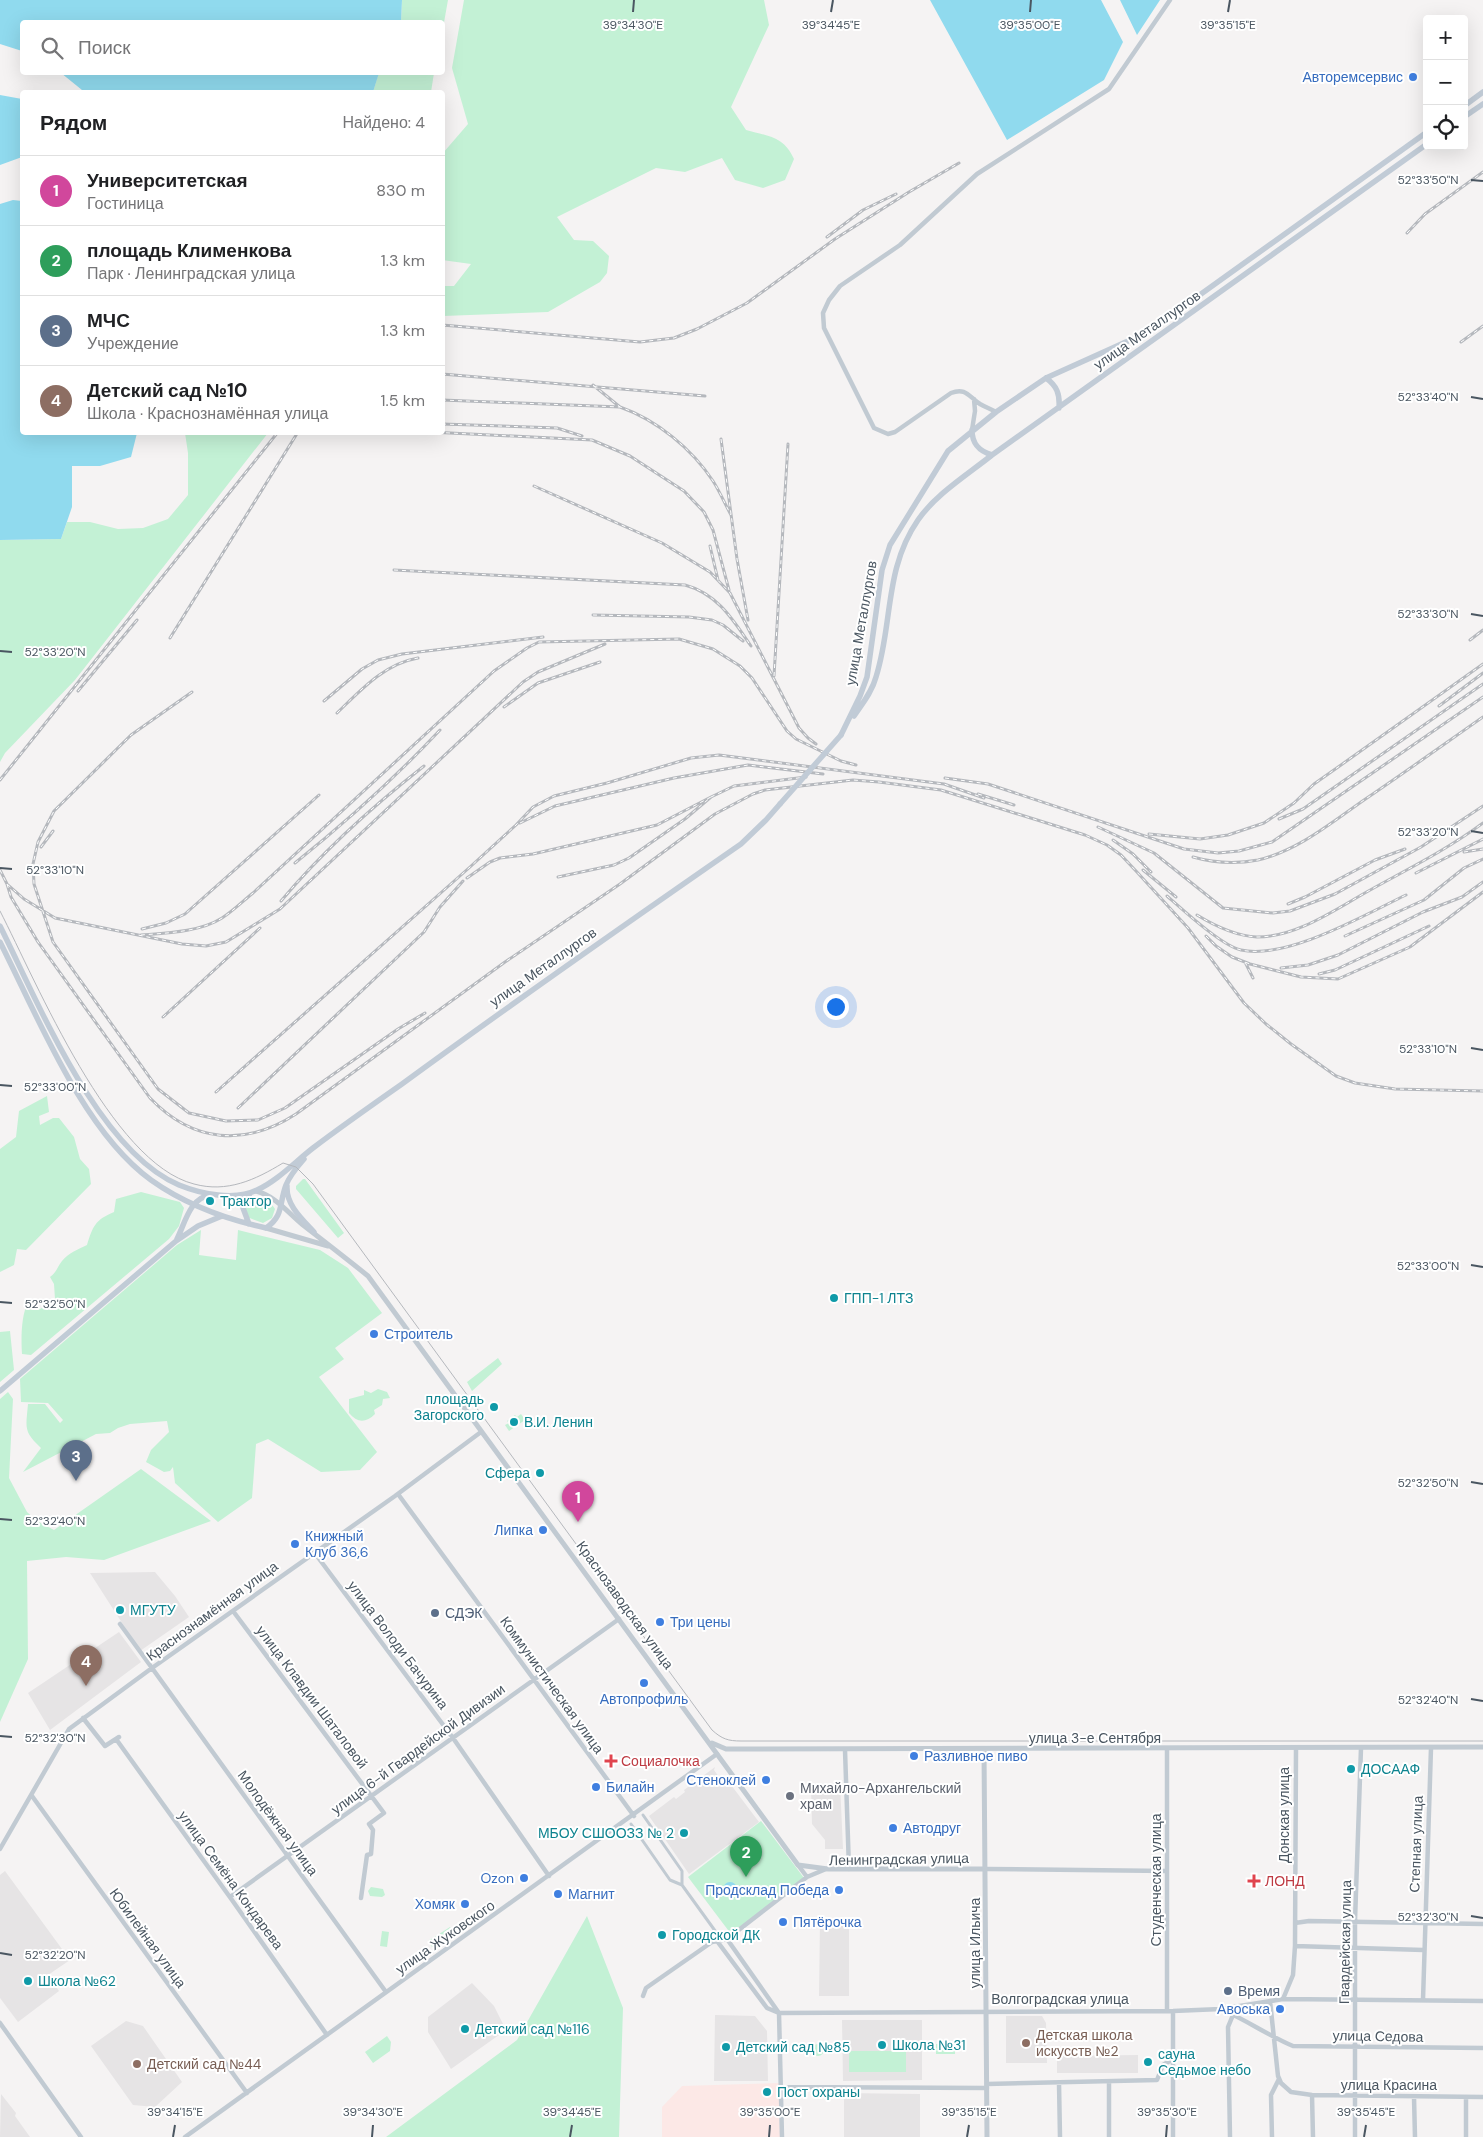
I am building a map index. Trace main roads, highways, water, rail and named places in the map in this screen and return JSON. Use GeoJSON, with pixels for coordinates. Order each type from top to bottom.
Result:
{"type":"FeatureCollection","features":[{"type":"Feature","properties":{"kind":"main road"},"geometry":{"type":"LineString","coordinates":[[1465,105],[1483,92]]}},
{"type":"Feature","properties":{"kind":"main road"},"geometry":{"type":"LineString","coordinates":[[1468,114],[1483,104]]}},
{"type":"Feature","properties":{"kind":"main road","name":"улица Металлургов"},"geometry":{"type":"LineString","coordinates":[[841,735],[867,677],[882,570],[890,545],[948,451],[996,412],[1046,378],[1148,332],[1423,135]]}},
{"type":"Feature","properties":{"kind":"main road","name":"улица Металлургов"},"geometry":{"type":"LineString","coordinates":[[315,1146],[529,991],[741,844],[766,820],[841,735],[868,696],[876,677],[896,563],[907,538],[919,519],[947,489],[1423,147]]}},
{"type":"Feature","properties":{"kind":"main road"},"geometry":{"type":"LineString","coordinates":[[1046,378],[1052,382],[1060,396],[1058,408]]}},
{"type":"Feature","properties":{"kind":"main road"},"geometry":{"type":"LineString","coordinates":[[972,430],[973,442],[980,450],[992,455]]}},
{"type":"Feature","properties":{"kind":"main road"},"geometry":{"type":"LineString","coordinates":[[0,926],[71,1068],[113,1130],[149,1167],[170,1180],[189,1188],[215,1195]]}},
{"type":"Feature","properties":{"kind":"main road"},"geometry":{"type":"LineString","coordinates":[[8,943],[1,946],[66,1072],[94,1119],[121,1152],[152,1180],[193,1204],[222,1216],[266,1228],[276,1220],[288,1182],[296,1168],[315,1146]]}},
{"type":"Feature","properties":{"kind":"main road"},"geometry":{"type":"LineString","coordinates":[[249,1224],[243,1208],[253,1192],[315,1146]]}},
{"type":"Feature","properties":{"kind":"main road"},"geometry":{"type":"LineString","coordinates":[[288,1182],[287,1190],[290,1202],[297,1214],[314,1232]]}},
{"type":"Feature","properties":{"kind":"main road"},"geometry":{"type":"LineString","coordinates":[[176,1241],[193,1204],[203,1196],[253,1192]]}},
{"type":"Feature","properties":{"kind":"main road"},"geometry":{"type":"LineString","coordinates":[[0,1391],[176,1241],[198,1226],[222,1216]]}},
{"type":"Feature","properties":{"kind":"water"},"geometry":{"type":"Polygon","coordinates":[[[0,0],[402,0],[401,20],[20,20],[20,50],[0,44],[0,0]]]}},
{"type":"Feature","properties":{"kind":"water"},"geometry":{"type":"Polygon","coordinates":[[[930,0],[1101,0],[1123,42],[1104,80],[1007,140],[930,0]]]}},
{"type":"Feature","properties":{"kind":"water"},"geometry":{"type":"Polygon","coordinates":[[[1120,0],[1160,0],[1137,35],[1120,0]]]}},
{"type":"Feature","properties":{"kind":"water"},"geometry":{"type":"Polygon","coordinates":[[[63,75],[378,75],[374,90],[82,90],[63,75]]]}},
{"type":"Feature","properties":{"kind":"water"},"geometry":{"type":"Polygon","coordinates":[[[0,95],[20,99],[20,158],[0,165],[0,95]]]}},
{"type":"Feature","properties":{"kind":"water"},"geometry":{"type":"Polygon","coordinates":[[[13,200],[20,201],[20,435],[136,435],[131,457],[100,466],[72,466],[72,507],[61,539],[0,540],[0,204],[13,200]]]}},
{"type":"Feature","properties":{"kind":"water"},"geometry":{"type":"Polygon","coordinates":[[[730,1882],[735,1884],[737,1889],[735,1894],[730,1896],[725,1894],[723,1889],[725,1884],[730,1882]]]}},
{"type":"Feature","properties":{"kind":"tram line"},"geometry":{"type":"LineString","coordinates":[[0,911],[34,981],[80,1067],[106,1107],[134,1143],[163,1169],[194,1184],[218,1187],[229,1186],[262,1175],[283,1163],[296,1167],[313,1184],[712,1730],[722,1737],[741,1741],[1483,1741]]}},
{"type":"Feature","properties":{"kind":"railway"},"geometry":{"type":"LineString","coordinates":[[445,325],[640,342],[674,338],[697,329],[747,303],[835,239],[959,163]]}},
{"type":"Feature","properties":{"kind":"railway"},"geometry":{"type":"LineString","coordinates":[[1407,233],[1425,214],[1483,172]]}},
{"type":"Feature","properties":{"kind":"railway"},"geometry":{"type":"LineString","coordinates":[[827,237],[863,210],[896,194]]}},
{"type":"Feature","properties":{"kind":"railway"},"geometry":{"type":"LineString","coordinates":[[1461,342],[1483,326]]}},
{"type":"Feature","properties":{"kind":"railway"},"geometry":{"type":"LineString","coordinates":[[445,374],[705,396]]}},
{"type":"Feature","properties":{"kind":"railway"},"geometry":{"type":"LineString","coordinates":[[593,385],[620,407]]}},
{"type":"Feature","properties":{"kind":"railway"},"geometry":{"type":"LineString","coordinates":[[445,400],[620,407],[660,428],[684,447],[713,481],[731,515]]}},
{"type":"Feature","properties":{"kind":"railway"},"geometry":{"type":"LineString","coordinates":[[445,424],[557,428],[582,436]]}},
{"type":"Feature","properties":{"kind":"railway"},"geometry":{"type":"LineString","coordinates":[[445,433],[592,440],[630,456],[684,491],[704,512],[713,530],[729,590]]}},
{"type":"Feature","properties":{"kind":"railway"},"geometry":{"type":"LineString","coordinates":[[0,780],[276,435]]}},
{"type":"Feature","properties":{"kind":"railway"},"geometry":{"type":"LineString","coordinates":[[170,638],[296,435]]}},
{"type":"Feature","properties":{"kind":"railway"},"geometry":{"type":"LineString","coordinates":[[721,439],[737,559],[748,620]]}},
{"type":"Feature","properties":{"kind":"railway"},"geometry":{"type":"LineString","coordinates":[[774,676],[788,444]]}},
{"type":"Feature","properties":{"kind":"railway"},"geometry":{"type":"LineString","coordinates":[[534,486],[662,543],[710,572],[730,593],[799,728],[816,744]]}},
{"type":"Feature","properties":{"kind":"railway"},"geometry":{"type":"LineString","coordinates":[[710,546],[718,580]]}},
{"type":"Feature","properties":{"kind":"railway"},"geometry":{"type":"LineString","coordinates":[[394,570],[685,585],[697,589],[716,601],[751,646]]}},
{"type":"Feature","properties":{"kind":"railway"},"geometry":{"type":"LineString","coordinates":[[593,615],[689,617],[712,620],[723,625],[743,641]]}},
{"type":"Feature","properties":{"kind":"railway"},"geometry":{"type":"LineString","coordinates":[[78,691],[137,620]]}},
{"type":"Feature","properties":{"kind":"railway"},"geometry":{"type":"LineString","coordinates":[[1470,640],[1483,630]]}},
{"type":"Feature","properties":{"kind":"railway"},"geometry":{"type":"LineString","coordinates":[[324,701],[362,669],[378,660],[402,654],[543,637]]}},
{"type":"Feature","properties":{"kind":"railway"},"geometry":{"type":"LineString","coordinates":[[141,935],[194,929],[213,923],[226,915],[253,893],[494,671],[539,642],[679,639],[713,649],[740,666],[752,678],[787,731],[796,739],[841,761],[856,765]]}},
{"type":"Feature","properties":{"kind":"railway"},"geometry":{"type":"LineString","coordinates":[[0,870],[7,884],[24,899],[55,918],[182,944],[206,946],[226,942],[280,909],[523,682],[538,672],[605,644]]}},
{"type":"Feature","properties":{"kind":"railway"},"geometry":{"type":"LineString","coordinates":[[337,713],[364,687],[384,672],[406,661],[418,658]]}},
{"type":"Feature","properties":{"kind":"railway"},"geometry":{"type":"LineString","coordinates":[[504,707],[538,683],[600,662]]}},
{"type":"Feature","properties":{"kind":"railway"},"geometry":{"type":"LineString","coordinates":[[1149,834],[1200,839],[1228,835],[1264,823],[1294,803],[1314,784],[1483,664]]}},
{"type":"Feature","properties":{"kind":"railway"},"geometry":{"type":"LineString","coordinates":[[1439,706],[1483,673]]}},
{"type":"Feature","properties":{"kind":"railway"},"geometry":{"type":"LineString","coordinates":[[1279,819],[1303,809],[1483,684]]}},
{"type":"Feature","properties":{"kind":"railway"},"geometry":{"type":"LineString","coordinates":[[192,692],[131,735],[54,811],[38,842],[33,864],[34,884],[53,942],[158,1089],[189,1113],[226,1121],[258,1120],[285,1108],[398,1029],[425,1013]]}},
{"type":"Feature","properties":{"kind":"railway"},"geometry":{"type":"LineString","coordinates":[[945,778],[988,784],[1184,849],[1218,853],[1239,851],[1272,842],[1483,697]]}},
{"type":"Feature","properties":{"kind":"railway"},"geometry":{"type":"LineString","coordinates":[[1193,857],[1217,862],[1242,862],[1258,860],[1286,850],[1326,827],[1483,717]]}},
{"type":"Feature","properties":{"kind":"railway"},"geometry":{"type":"LineString","coordinates":[[295,863],[370,799],[440,730]]}},
{"type":"Feature","properties":{"kind":"railway"},"geometry":{"type":"LineString","coordinates":[[216,1092],[470,867],[533,807],[554,796],[607,783],[691,758],[719,755],[944,784],[984,798]]}},
{"type":"Feature","properties":{"kind":"railway"},"geometry":{"type":"LineString","coordinates":[[520,823],[555,806],[674,778],[748,765],[823,774]]}},
{"type":"Feature","properties":{"kind":"railway"},"geometry":{"type":"LineString","coordinates":[[281,901],[314,864],[349,830],[424,766]]}},
{"type":"Feature","properties":{"kind":"railway"},"geometry":{"type":"LineString","coordinates":[[558,877],[614,865],[629,858],[685,819],[711,797],[734,786],[806,777]]}},
{"type":"Feature","properties":{"kind":"railway"},"geometry":{"type":"LineString","coordinates":[[7,884],[11,897],[38,942],[150,1098],[167,1113],[184,1124],[202,1132],[220,1135],[239,1135],[258,1132],[277,1125],[296,1114],[505,962],[620,884],[715,814],[753,794],[765,790],[853,780],[941,790],[1085,835],[1107,845],[1121,855],[1188,928],[1244,1003],[1291,1044],[1336,1076],[1355,1083],[1395,1089],[1483,1091]]}},
{"type":"Feature","properties":{"kind":"railway"},"geometry":{"type":"LineString","coordinates":[[978,794],[1014,805]]}},
{"type":"Feature","properties":{"kind":"railway"},"geometry":{"type":"LineString","coordinates":[[142,929],[166,923],[185,914],[319,795]]}},
{"type":"Feature","properties":{"kind":"railway"},"geometry":{"type":"LineString","coordinates":[[467,878],[490,862],[500,858],[533,854],[657,825],[711,797]]}},
{"type":"Feature","properties":{"kind":"railway"},"geometry":{"type":"LineString","coordinates":[[1098,827],[1154,853],[1223,908],[1273,913],[1290,911],[1335,894],[1421,847],[1483,806]]}},
{"type":"Feature","properties":{"kind":"railway"},"geometry":{"type":"LineString","coordinates":[[1197,915],[1226,930],[1241,935],[1257,937],[1287,932],[1331,913],[1443,850],[1483,823]]}},
{"type":"Feature","properties":{"kind":"railway"},"geometry":{"type":"LineString","coordinates":[[41,847],[53,831]]}},
{"type":"Feature","properties":{"kind":"railway"},"geometry":{"type":"LineString","coordinates":[[1416,873],[1483,839]]}},
{"type":"Feature","properties":{"kind":"railway"},"geometry":{"type":"LineString","coordinates":[[1113,840],[1133,854],[1151,872]]}},
{"type":"Feature","properties":{"kind":"railway"},"geometry":{"type":"LineString","coordinates":[[1288,904],[1375,860],[1405,849]]}},
{"type":"Feature","properties":{"kind":"railway"},"geometry":{"type":"LineString","coordinates":[[1464,852],[1483,849]]}},
{"type":"Feature","properties":{"kind":"railway"},"geometry":{"type":"LineString","coordinates":[[1345,936],[1424,900],[1464,868],[1483,859]]}},
{"type":"Feature","properties":{"kind":"railway"},"geometry":{"type":"LineString","coordinates":[[1143,870],[1176,897]]}},
{"type":"Feature","properties":{"kind":"railway"},"geometry":{"type":"LineString","coordinates":[[238,1108],[424,932],[440,907],[463,881]]}},
{"type":"Feature","properties":{"kind":"railway"},"geometry":{"type":"LineString","coordinates":[[1281,968],[1308,965],[1338,955],[1423,912],[1462,897],[1483,882]]}},
{"type":"Feature","properties":{"kind":"railway"},"geometry":{"type":"LineString","coordinates":[[1206,936],[1232,957],[1250,964],[1301,977],[1338,979],[1410,947],[1483,892]]}},
{"type":"Feature","properties":{"kind":"railway"},"geometry":{"type":"LineString","coordinates":[[1167,896],[1203,927],[1224,942],[1241,950],[1260,951],[1280,948],[1325,934],[1406,895]]}},
{"type":"Feature","properties":{"kind":"railway"},"geometry":{"type":"LineString","coordinates":[[1319,974],[1335,970],[1429,926]]}},
{"type":"Feature","properties":{"kind":"railway"},"geometry":{"type":"LineString","coordinates":[[163,1017],[260,928]]}},
{"type":"Feature","properties":{"kind":"railway"},"geometry":{"type":"LineString","coordinates":[[1245,962],[1253,978]]}},
{"type":"Feature","properties":{"kind":"place","name":"Авторемсервис"},"geometry":{"type":"Point","coordinates":[1413,77]}},
{"type":"Feature","properties":{"kind":"place","name":"Трактор"},"geometry":{"type":"Point","coordinates":[210,1201]}},
{"type":"Feature","properties":{"kind":"place","name":"ГПП-1 ЛТЗ"},"geometry":{"type":"Point","coordinates":[834,1298]}},
{"type":"Feature","properties":{"kind":"place","name":"Строитель"},"geometry":{"type":"Point","coordinates":[374,1334]}},
{"type":"Feature","properties":{"kind":"place","name":"площадь Загорского"},"geometry":{"type":"Point","coordinates":[494,1407]}},
{"type":"Feature","properties":{"kind":"place","name":"В.И. Ленин"},"geometry":{"type":"Point","coordinates":[514,1422]}},
{"type":"Feature","properties":{"kind":"place","name":"Сфера"},"geometry":{"type":"Point","coordinates":[540,1473]}},
{"type":"Feature","properties":{"kind":"place","name":"МЧС"},"geometry":{"type":"Point","coordinates":[76,1481]}},
{"type":"Feature","properties":{"kind":"place","name":"Университетская"},"geometry":{"type":"Point","coordinates":[578,1522]}},
{"type":"Feature","properties":{"kind":"place","name":"Липка"},"geometry":{"type":"Point","coordinates":[543,1530]}},
{"type":"Feature","properties":{"kind":"place","name":"Книжный Клуб 36,6"},"geometry":{"type":"Point","coordinates":[295,1544]}},
{"type":"Feature","properties":{"kind":"place","name":"МГУТУ"},"geometry":{"type":"Point","coordinates":[120,1610]}},
{"type":"Feature","properties":{"kind":"place","name":"СДЭК"},"geometry":{"type":"Point","coordinates":[435,1613]}},
{"type":"Feature","properties":{"kind":"place","name":"Три цены"},"geometry":{"type":"Point","coordinates":[660,1622]}},
{"type":"Feature","properties":{"kind":"place","name":"Автопрофиль"},"geometry":{"type":"Point","coordinates":[644,1683]}},
{"type":"Feature","properties":{"kind":"place","name":"Детский сад №10"},"geometry":{"type":"Point","coordinates":[86,1686]}},
{"type":"Feature","properties":{"kind":"place","name":"Разливное пиво"},"geometry":{"type":"Point","coordinates":[914,1756]}},
{"type":"Feature","properties":{"kind":"place","name":"Социалочка"},"geometry":{"type":"Point","coordinates":[611,1761]}},
{"type":"Feature","properties":{"kind":"place","name":"ДОСААФ"},"geometry":{"type":"Point","coordinates":[1351,1769]}},
{"type":"Feature","properties":{"kind":"place","name":"Стеноклей"},"geometry":{"type":"Point","coordinates":[766,1780]}},
{"type":"Feature","properties":{"kind":"place","name":"Билайн"},"geometry":{"type":"Point","coordinates":[596,1787]}},
{"type":"Feature","properties":{"kind":"place","name":"Михайло-Архангельский храм"},"geometry":{"type":"Point","coordinates":[790,1796]}},
{"type":"Feature","properties":{"kind":"place","name":"Автодруг"},"geometry":{"type":"Point","coordinates":[893,1828]}},
{"type":"Feature","properties":{"kind":"place","name":"МБОУ СШООЗЗ № 2"},"geometry":{"type":"Point","coordinates":[684,1833]}},
{"type":"Feature","properties":{"kind":"place","name":"площадь Клименкова"},"geometry":{"type":"Point","coordinates":[746,1877]}},
{"type":"Feature","properties":{"kind":"place","name":"Ozon"},"geometry":{"type":"Point","coordinates":[524,1878]}},
{"type":"Feature","properties":{"kind":"place","name":"ЛОНД"},"geometry":{"type":"Point","coordinates":[1254,1881]}},
{"type":"Feature","properties":{"kind":"place","name":"Продсклад Победа"},"geometry":{"type":"Point","coordinates":[839,1890]}},
{"type":"Feature","properties":{"kind":"place","name":"Магнит"},"geometry":{"type":"Point","coordinates":[558,1894]}},
{"type":"Feature","properties":{"kind":"place","name":"Хомяк"},"geometry":{"type":"Point","coordinates":[465,1904]}},
{"type":"Feature","properties":{"kind":"place","name":"Пятёрочка"},"geometry":{"type":"Point","coordinates":[783,1922]}},
{"type":"Feature","properties":{"kind":"place","name":"Городской ДК"},"geometry":{"type":"Point","coordinates":[662,1935]}},
{"type":"Feature","properties":{"kind":"place","name":"Школа №62"},"geometry":{"type":"Point","coordinates":[28,1981]}},
{"type":"Feature","properties":{"kind":"place","name":"Время"},"geometry":{"type":"Point","coordinates":[1228,1991]}},
{"type":"Feature","properties":{"kind":"place","name":"Авоська"},"geometry":{"type":"Point","coordinates":[1280,2009]}},
{"type":"Feature","properties":{"kind":"place","name":"Детский сад №116"},"geometry":{"type":"Point","coordinates":[465,2029]}},
{"type":"Feature","properties":{"kind":"place","name":"Детская школа искусств №2"},"geometry":{"type":"Point","coordinates":[1026,2043]}},
{"type":"Feature","properties":{"kind":"place","name":"Школа №31"},"geometry":{"type":"Point","coordinates":[882,2045]}},
{"type":"Feature","properties":{"kind":"place","name":"Детский сад №85"},"geometry":{"type":"Point","coordinates":[726,2047]}},
{"type":"Feature","properties":{"kind":"place","name":"сауна Седьмое небо"},"geometry":{"type":"Point","coordinates":[1148,2062]}},
{"type":"Feature","properties":{"kind":"place","name":"Детский сад №44"},"geometry":{"type":"Point","coordinates":[137,2064]}},
{"type":"Feature","properties":{"kind":"place","name":"Пост охраны"},"geometry":{"type":"Point","coordinates":[767,2092]}}]}
